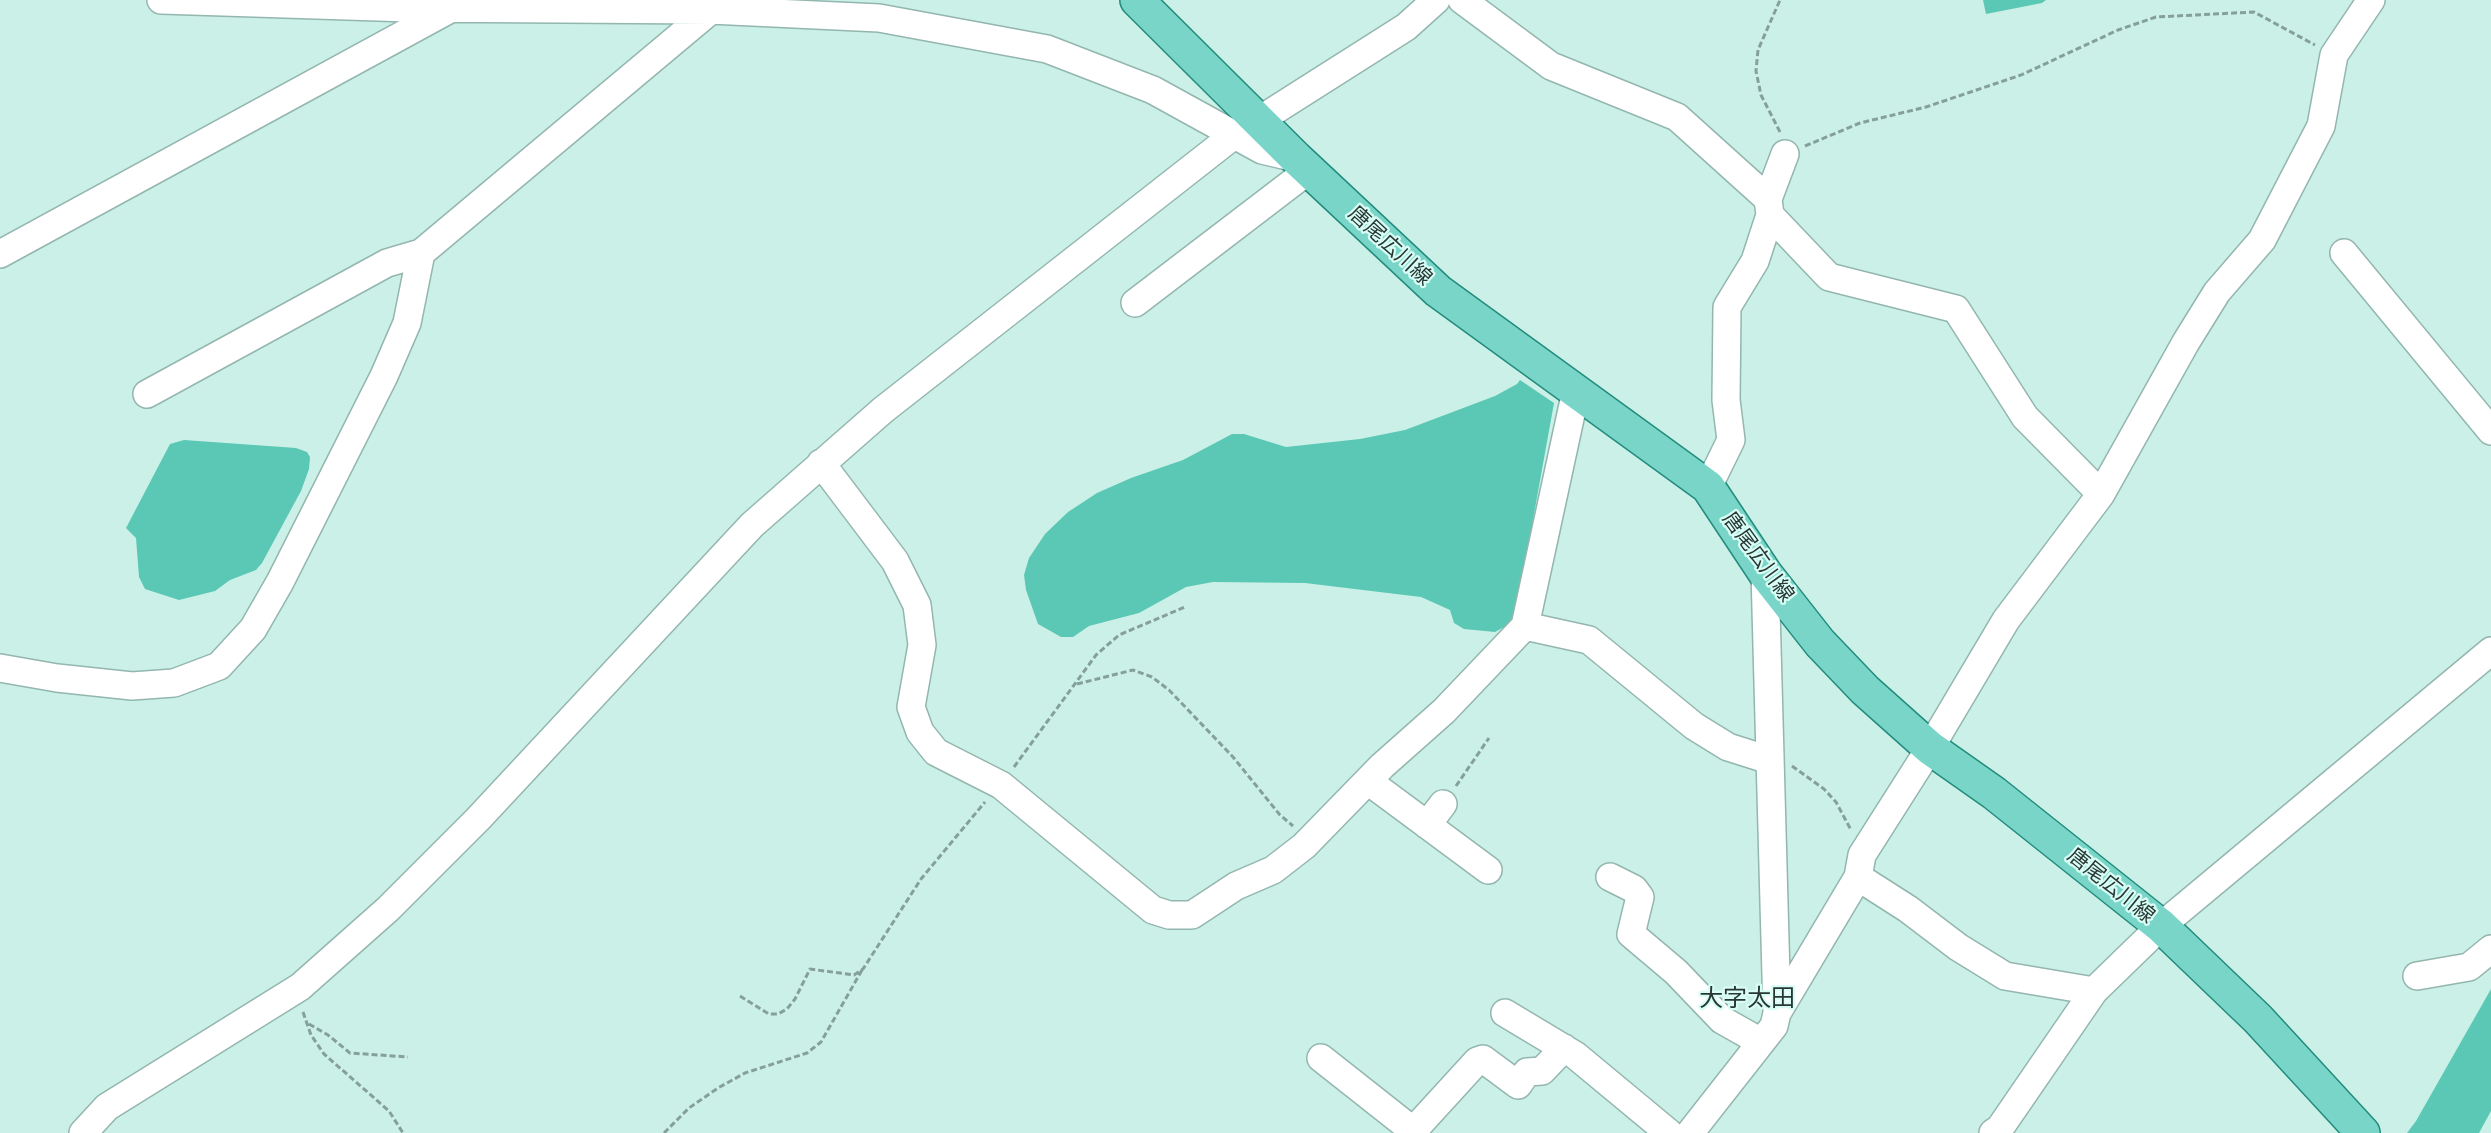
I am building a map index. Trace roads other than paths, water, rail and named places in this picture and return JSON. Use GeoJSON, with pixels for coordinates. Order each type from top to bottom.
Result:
{"type":"FeatureCollection","features":[{"type":"Feature","properties":{"kind":"main road","name":"唐尾広川線"},"geometry":{"type":"LineString","coordinates":[[1137,0],[1246,128],[1303,164],[1438,291],[1708,487],[1765,573],[1820,643],[1865,690],[1930,748],[1994,793],[2160,926],[2258,1018],[2363,1133]]}},
{"type":"Feature","properties":{"kind":"street"},"geometry":{"type":"LineString","coordinates":[[161,0],[462,6],[717,5],[879,18],[1047,49],[1246,128]]}},
{"type":"Feature","properties":{"kind":"street"},"geometry":{"type":"LineString","coordinates":[[83,1133],[106,1107],[294,991],[388,909],[478,819],[752,525],[883,410],[1246,128],[1406,27],[1436,0]]}},
{"type":"Feature","properties":{"kind":"street"},"geometry":{"type":"LineString","coordinates":[[1462,0],[1551,66],[1677,117],[1769,207],[1829,277],[1956,309],[2025,417],[2101,494]]}},
{"type":"Feature","properties":{"kind":"street"},"geometry":{"type":"LineString","coordinates":[[1777,1013],[1860,866],[2006,620],[2101,494],[2186,342],[2217,292],[2262,240],[2320,126],[2334,55],[2371,0]]}},
{"type":"Feature","properties":{"kind":"street"},"geometry":{"type":"LineString","coordinates":[[147,394],[387,263],[421,254],[717,5]]}},
{"type":"Feature","properties":{"kind":"street"},"geometry":{"type":"LineString","coordinates":[[0,254],[462,6]]}},
{"type":"Feature","properties":{"kind":"street"},"geometry":{"type":"LineString","coordinates":[[1708,487],[1731,440],[1726,400],[1727,307],[1755,261],[1785,154]]}},
{"type":"Feature","properties":{"kind":"street"},"geometry":{"type":"LineString","coordinates":[[1135,303],[1303,164]]}},
{"type":"Feature","properties":{"kind":"street"},"geometry":{"type":"LineString","coordinates":[[2344,253],[2491,431]]}},
{"type":"Feature","properties":{"kind":"street"},"geometry":{"type":"LineString","coordinates":[[0,668],[57,678],[132,686],[174,683],[219,666],[253,629],[275,592],[375,395],[407,323],[421,254]]}},
{"type":"Feature","properties":{"kind":"street"},"geometry":{"type":"LineString","coordinates":[[821,463],[895,561],[917,604],[922,645],[911,706],[920,732],[936,752],[1000,785],[1154,910],[1169,915],[1192,915],[1236,886],[1273,870],[1311,840],[1368,781],[1444,711],[1525,626],[1576,391]]}},
{"type":"Feature","properties":{"kind":"street"},"geometry":{"type":"LineString","coordinates":[[1690,1133],[1774,1026],[1777,1013],[1768,754],[1765,573]]}},
{"type":"Feature","properties":{"kind":"street"},"geometry":{"type":"LineString","coordinates":[[1525,626],[1589,640],[1694,726],[1728,747],[1768,754]]}},
{"type":"Feature","properties":{"kind":"street"},"geometry":{"type":"LineString","coordinates":[[1993,1133],[2000,1128],[2094,991],[2160,926],[2491,651]]}},
{"type":"Feature","properties":{"kind":"street"},"geometry":{"type":"LineString","coordinates":[[1368,781],[1488,870]]}},
{"type":"Feature","properties":{"kind":"street"},"geometry":{"type":"LineString","coordinates":[[1427,825],[1443,804]]}},
{"type":"Feature","properties":{"kind":"street"},"geometry":{"type":"LineString","coordinates":[[1860,866],[1908,909],[1958,947],[2005,976],[2094,991]]}},
{"type":"Feature","properties":{"kind":"street"},"geometry":{"type":"LineString","coordinates":[[1610,877],[1634,889],[1640,897],[1631,934],[1676,972],[1722,1020],[1761,1042]]}},
{"type":"Feature","properties":{"kind":"street"},"geometry":{"type":"LineString","coordinates":[[2417,976],[2469,968],[2491,949]]}},
{"type":"Feature","properties":{"kind":"street"},"geometry":{"type":"LineString","coordinates":[[1505,1012],[1575,1055],[1669,1133]]}},
{"type":"Feature","properties":{"kind":"street"},"geometry":{"type":"LineString","coordinates":[[1321,1058],[1414,1132],[1477,1061],[1483,1059],[1518,1085],[1527,1072],[1542,1071],[1563,1048]]}},
{"type":"Feature","properties":{"kind":"district","name":"大字太田"},"geometry":{"type":"Point","coordinates":[1747,999]}}]}
